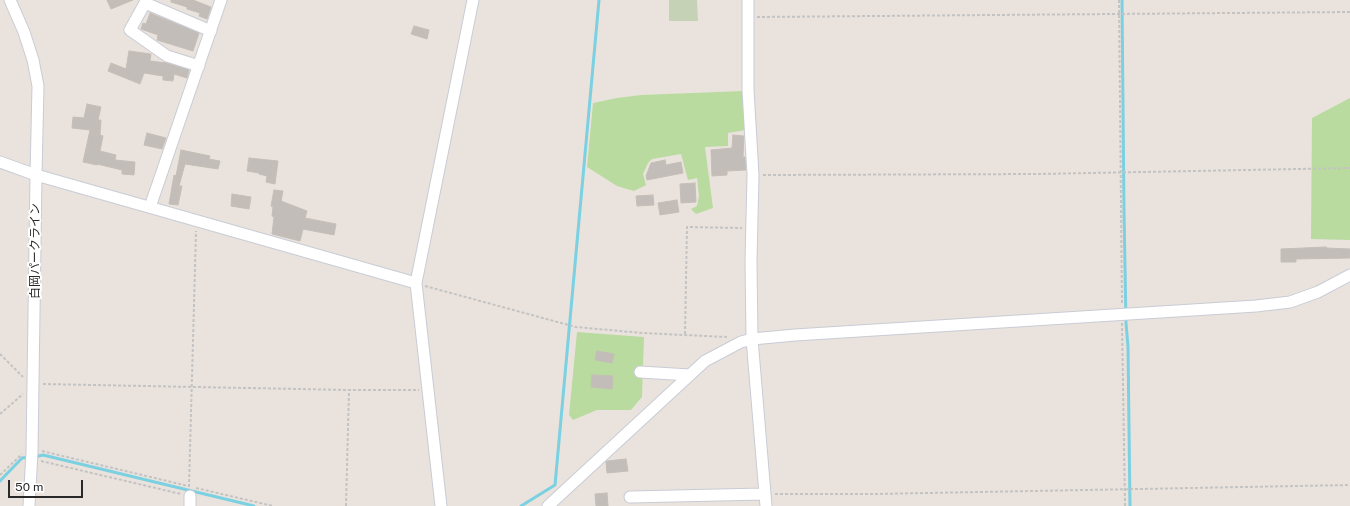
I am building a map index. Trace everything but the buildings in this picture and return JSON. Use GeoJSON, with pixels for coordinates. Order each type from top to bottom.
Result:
{"type":"FeatureCollection","features":[{"type":"Feature","properties":{"kind":"street","name":"白岡パークライン"},"geometry":{"type":"LineString","coordinates":[[10,0],[24,32],[33,60],[38,86],[34,384],[29,506]]}},
{"type":"Feature","properties":{"kind":"street"},"geometry":{"type":"LineString","coordinates":[[150,207],[221,0]]}},
{"type":"Feature","properties":{"kind":"street"},"geometry":{"type":"LineString","coordinates":[[441,506],[416,283],[473,0]]}},
{"type":"Feature","properties":{"kind":"street"},"geometry":{"type":"LineString","coordinates":[[748,0],[748,90],[754,175],[747,341],[766,506]]}},
{"type":"Feature","properties":{"kind":"street"},"geometry":{"type":"LineString","coordinates":[[198,66],[167,56],[130,30],[145,3],[210,31]]}},
{"type":"Feature","properties":{"kind":"street"},"geometry":{"type":"LineString","coordinates":[[0,162],[36,175],[416,283]]}},
{"type":"Feature","properties":{"kind":"street"},"geometry":{"type":"LineString","coordinates":[[548,506],[705,361],[747,341],[795,335],[1256,306],[1290,302],[1318,292],[1350,275]]}},
{"type":"Feature","properties":{"kind":"street"},"geometry":{"type":"LineString","coordinates":[[640,372],[690,375]]}},
{"type":"Feature","properties":{"kind":"street"},"geometry":{"type":"LineString","coordinates":[[630,497],[764,494]]}},
{"type":"Feature","properties":{"kind":"path"},"geometry":{"type":"LineString","coordinates":[[1119,0],[1125,506]]}},
{"type":"Feature","properties":{"kind":"path"},"geometry":{"type":"LineString","coordinates":[[748,17],[1350,12]]}},
{"type":"Feature","properties":{"kind":"path"},"geometry":{"type":"LineString","coordinates":[[754,175],[1038,174],[1350,168]]}},
{"type":"Feature","properties":{"kind":"path"},"geometry":{"type":"LineString","coordinates":[[190,496],[191,386],[196,220]]}},
{"type":"Feature","properties":{"kind":"path"},"geometry":{"type":"LineString","coordinates":[[685,334],[687,227],[752,228]]}},
{"type":"Feature","properties":{"kind":"path"},"geometry":{"type":"LineString","coordinates":[[416,283],[576,327],[728,337],[747,341]]}},
{"type":"Feature","properties":{"kind":"path"},"geometry":{"type":"LineString","coordinates":[[0,354],[24,378],[34,384],[349,390],[428,390]]}},
{"type":"Feature","properties":{"kind":"path"},"geometry":{"type":"LineString","coordinates":[[0,414],[34,384]]}},
{"type":"Feature","properties":{"kind":"path"},"geometry":{"type":"LineString","coordinates":[[346,506],[349,390]]}},
{"type":"Feature","properties":{"kind":"path"},"geometry":{"type":"LineString","coordinates":[[32,456],[41,451],[190,496]]}},
{"type":"Feature","properties":{"kind":"path"},"geometry":{"type":"LineString","coordinates":[[0,475],[21,454],[32,456],[44,461],[190,496],[274,506]]}},
{"type":"Feature","properties":{"kind":"path"},"geometry":{"type":"LineString","coordinates":[[764,494],[882,494],[1350,485]]}},
{"type":"Feature","properties":{"kind":"green space"},"geometry":{"type":"Polygon","coordinates":[[[669,0],[697,0],[698,21],[669,21],[669,0]]]}},
{"type":"Feature","properties":{"kind":"green space"},"geometry":{"type":"Polygon","coordinates":[[[743,91],[746,130],[728,133],[728,146],[705,147],[713,208],[696,214],[691,209],[697,206],[699,196],[697,178],[688,180],[681,154],[652,159],[648,163],[643,174],[646,185],[634,191],[617,186],[587,167],[593,103],[641,95],[743,91]]]}},
{"type":"Feature","properties":{"kind":"green space"},"geometry":{"type":"Polygon","coordinates":[[[1350,98],[1350,240],[1311,239],[1312,118],[1350,98]]]}},
{"type":"Feature","properties":{"kind":"green space"},"geometry":{"type":"Polygon","coordinates":[[[577,332],[644,337],[642,397],[631,410],[597,410],[573,420],[569,415],[577,332]]]}},
{"type":"Feature","properties":{"kind":"waterway"},"geometry":{"type":"LineString","coordinates":[[521,506],[555,485],[599,0]]}},
{"type":"Feature","properties":{"kind":"waterway"},"geometry":{"type":"LineString","coordinates":[[1122,0],[1124,211],[1126,323],[1128,347],[1130,506]]}},
{"type":"Feature","properties":{"kind":"waterway"},"geometry":{"type":"LineString","coordinates":[[34,457],[43,455],[254,506]]}},
{"type":"Feature","properties":{"kind":"waterway"},"geometry":{"type":"LineString","coordinates":[[0,481],[22,458],[29,457]]}}]}
